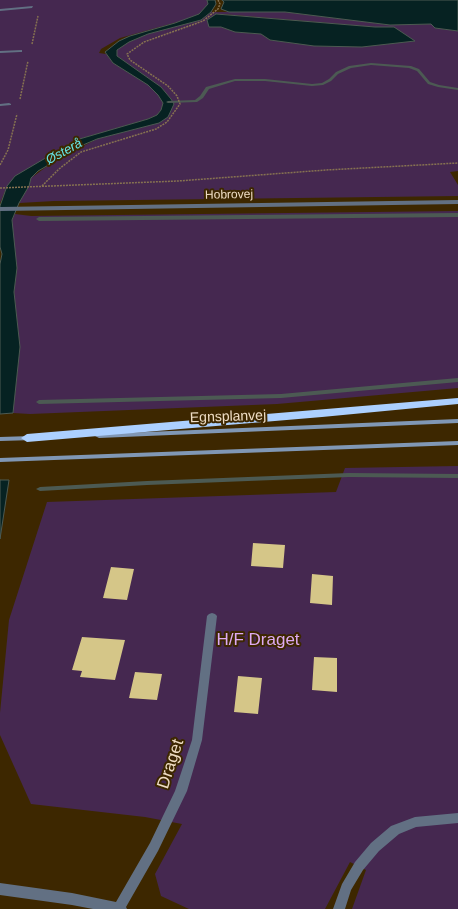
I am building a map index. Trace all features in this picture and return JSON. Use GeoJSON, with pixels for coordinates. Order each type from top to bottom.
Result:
{"type":"FeatureCollection","features":[{"type":"Feature","properties":{"kind":"highway"},"geometry":{"type":"LineString","coordinates":[[27,438],[322,414],[458,401]]}},
{"type":"Feature","properties":{"kind":"main road","name":"Egnsplanvej"},"geometry":{"type":"LineString","coordinates":[[0,439],[458,421]]}},
{"type":"Feature","properties":{"kind":"main road"},"geometry":{"type":"LineString","coordinates":[[0,460],[458,443]]}},
{"type":"Feature","properties":{"kind":"street"},"geometry":{"type":"LineString","coordinates":[[0,10],[32,7]]}},
{"type":"Feature","properties":{"kind":"street"},"geometry":{"type":"LineString","coordinates":[[0,52],[20,51]]}},
{"type":"Feature","properties":{"kind":"street"},"geometry":{"type":"LineString","coordinates":[[0,105],[9,104]]}},
{"type":"Feature","properties":{"kind":"street","name":"Hobrovej"},"geometry":{"type":"LineString","coordinates":[[0,209],[458,202]]}},
{"type":"Feature","properties":{"kind":"street","name":"Draget"},"geometry":{"type":"LineString","coordinates":[[0,889],[72,899],[120,909],[154,847],[181,791],[197,740],[212,616]]}},
{"type":"Feature","properties":{"kind":"street"},"geometry":{"type":"LineString","coordinates":[[339,909],[346,888],[359,866],[375,847],[395,830],[415,822],[458,818]]}},
{"type":"Feature","properties":{"kind":"path"},"geometry":{"type":"LineString","coordinates":[[42,186],[59,169],[81,152],[156,129],[167,122],[178,109],[180,104],[179,101],[168,86],[130,60],[127,54],[132,49],[144,42],[187,28],[202,21],[218,9],[220,4],[218,0]]}},
{"type":"Feature","properties":{"kind":"path"},"geometry":{"type":"LineString","coordinates":[[30,50],[39,13]]}},
{"type":"Feature","properties":{"kind":"path"},"geometry":{"type":"LineString","coordinates":[[20,103],[29,58]]}},
{"type":"Feature","properties":{"kind":"path"},"geometry":{"type":"LineString","coordinates":[[0,165],[12,137],[18,110]]}},
{"type":"Feature","properties":{"kind":"path"},"geometry":{"type":"LineString","coordinates":[[0,188],[178,181],[326,170],[458,164]]}},
{"type":"Feature","properties":{"kind":"green space"},"geometry":{"type":"Polygon","coordinates":[[[0,0],[207,0],[209,4],[199,14],[188,19],[120,38],[101,49],[99,53],[106,54],[113,63],[148,85],[158,95],[163,103],[161,110],[157,115],[76,140],[7,186],[0,203],[0,0]]]}},
{"type":"Feature","properties":{"kind":"green space"},"geometry":{"type":"Polygon","coordinates":[[[211,12],[285,12],[390,25],[431,24],[435,28],[458,31],[458,171],[450,172],[458,185],[458,196],[54,201],[19,203],[29,186],[31,178],[53,162],[97,139],[158,123],[171,99],[161,87],[117,56],[117,50],[129,42],[148,34],[201,20],[211,12]],[[222,14],[209,27],[221,27],[235,32],[261,34],[270,40],[314,46],[362,47],[414,41],[394,27],[375,27],[222,14]]]}},
{"type":"Feature","properties":{"kind":"green space"},"geometry":{"type":"Polygon","coordinates":[[[458,211],[458,388],[277,404],[30,414],[13,413],[20,347],[14,292],[17,268],[12,233],[12,220],[15,214],[31,216],[458,211]]]}},
{"type":"Feature","properties":{"kind":"green space","name":"H/F Draget"},"geometry":{"type":"Polygon","coordinates":[[[458,466],[458,909],[352,909],[366,870],[350,862],[325,909],[189,909],[161,896],[155,874],[182,824],[145,817],[31,804],[0,735],[0,713],[9,620],[47,502],[336,492],[345,468],[458,466]]]}},
{"type":"Feature","properties":{"kind":"water","name":"Østerå"},"geometry":{"type":"Polygon","coordinates":[[[207,0],[215,0],[216,4],[211,12],[201,20],[148,34],[129,42],[117,50],[117,56],[161,87],[171,99],[174,104],[168,117],[159,123],[97,139],[83,145],[38,171],[31,178],[29,186],[19,203],[12,220],[17,268],[14,292],[20,347],[13,413],[0,414],[0,264],[2,254],[0,247],[0,206],[7,186],[15,176],[76,140],[157,115],[161,110],[163,103],[158,95],[148,85],[113,63],[105,52],[119,41],[130,36],[175,23],[199,14],[208,4],[207,0]]]}},
{"type":"Feature","properties":{"kind":"water"},"geometry":{"type":"Polygon","coordinates":[[[222,0],[458,0],[458,31],[435,28],[431,24],[390,25],[285,12],[229,12],[221,9],[224,2],[222,0]]]}},
{"type":"Feature","properties":{"kind":"water"},"geometry":{"type":"Polygon","coordinates":[[[216,14],[375,27],[394,27],[415,41],[362,47],[314,46],[270,40],[261,34],[235,32],[221,27],[209,27],[207,20],[216,14]]]}},
{"type":"Feature","properties":{"kind":"water"},"geometry":{"type":"Polygon","coordinates":[[[0,480],[9,480],[0,539],[0,480]]]}},
{"type":"Feature","properties":{"kind":"building"},"geometry":{"type":"Polygon","coordinates":[[[253,543],[285,545],[283,568],[251,566],[253,543]]]}},
{"type":"Feature","properties":{"kind":"building"},"geometry":{"type":"Polygon","coordinates":[[[111,567],[134,569],[127,600],[103,598],[111,567]]]}},
{"type":"Feature","properties":{"kind":"building"},"geometry":{"type":"Polygon","coordinates":[[[312,574],[333,576],[332,605],[310,603],[312,574]]]}},
{"type":"Feature","properties":{"kind":"building"},"geometry":{"type":"Polygon","coordinates":[[[82,637],[125,640],[115,680],[80,677],[82,671],[72,670],[82,637]]]}},
{"type":"Feature","properties":{"kind":"building"},"geometry":{"type":"Polygon","coordinates":[[[314,657],[337,658],[337,692],[312,690],[314,657]]]}},
{"type":"Feature","properties":{"kind":"building"},"geometry":{"type":"Polygon","coordinates":[[[135,672],[162,674],[157,700],[129,698],[135,672]]]}},
{"type":"Feature","properties":{"kind":"building"},"geometry":{"type":"Polygon","coordinates":[[[238,676],[262,678],[258,714],[234,712],[238,676]]]}},
{"type":"Feature","properties":{"kind":"waterway"},"geometry":{"type":"LineString","coordinates":[[168,102],[196,101],[202,97],[207,88],[235,80],[265,80],[312,85],[323,84],[337,73],[350,67],[371,64],[410,67],[418,70],[429,83],[458,89]]}},
{"type":"Feature","properties":{"kind":"waterway"},"geometry":{"type":"LineString","coordinates":[[39,219],[458,215]]}},
{"type":"Feature","properties":{"kind":"waterway"},"geometry":{"type":"LineString","coordinates":[[39,402],[281,396],[458,380]]}},
{"type":"Feature","properties":{"kind":"waterway"},"geometry":{"type":"LineString","coordinates":[[40,489],[349,475],[458,476]]}}]}
